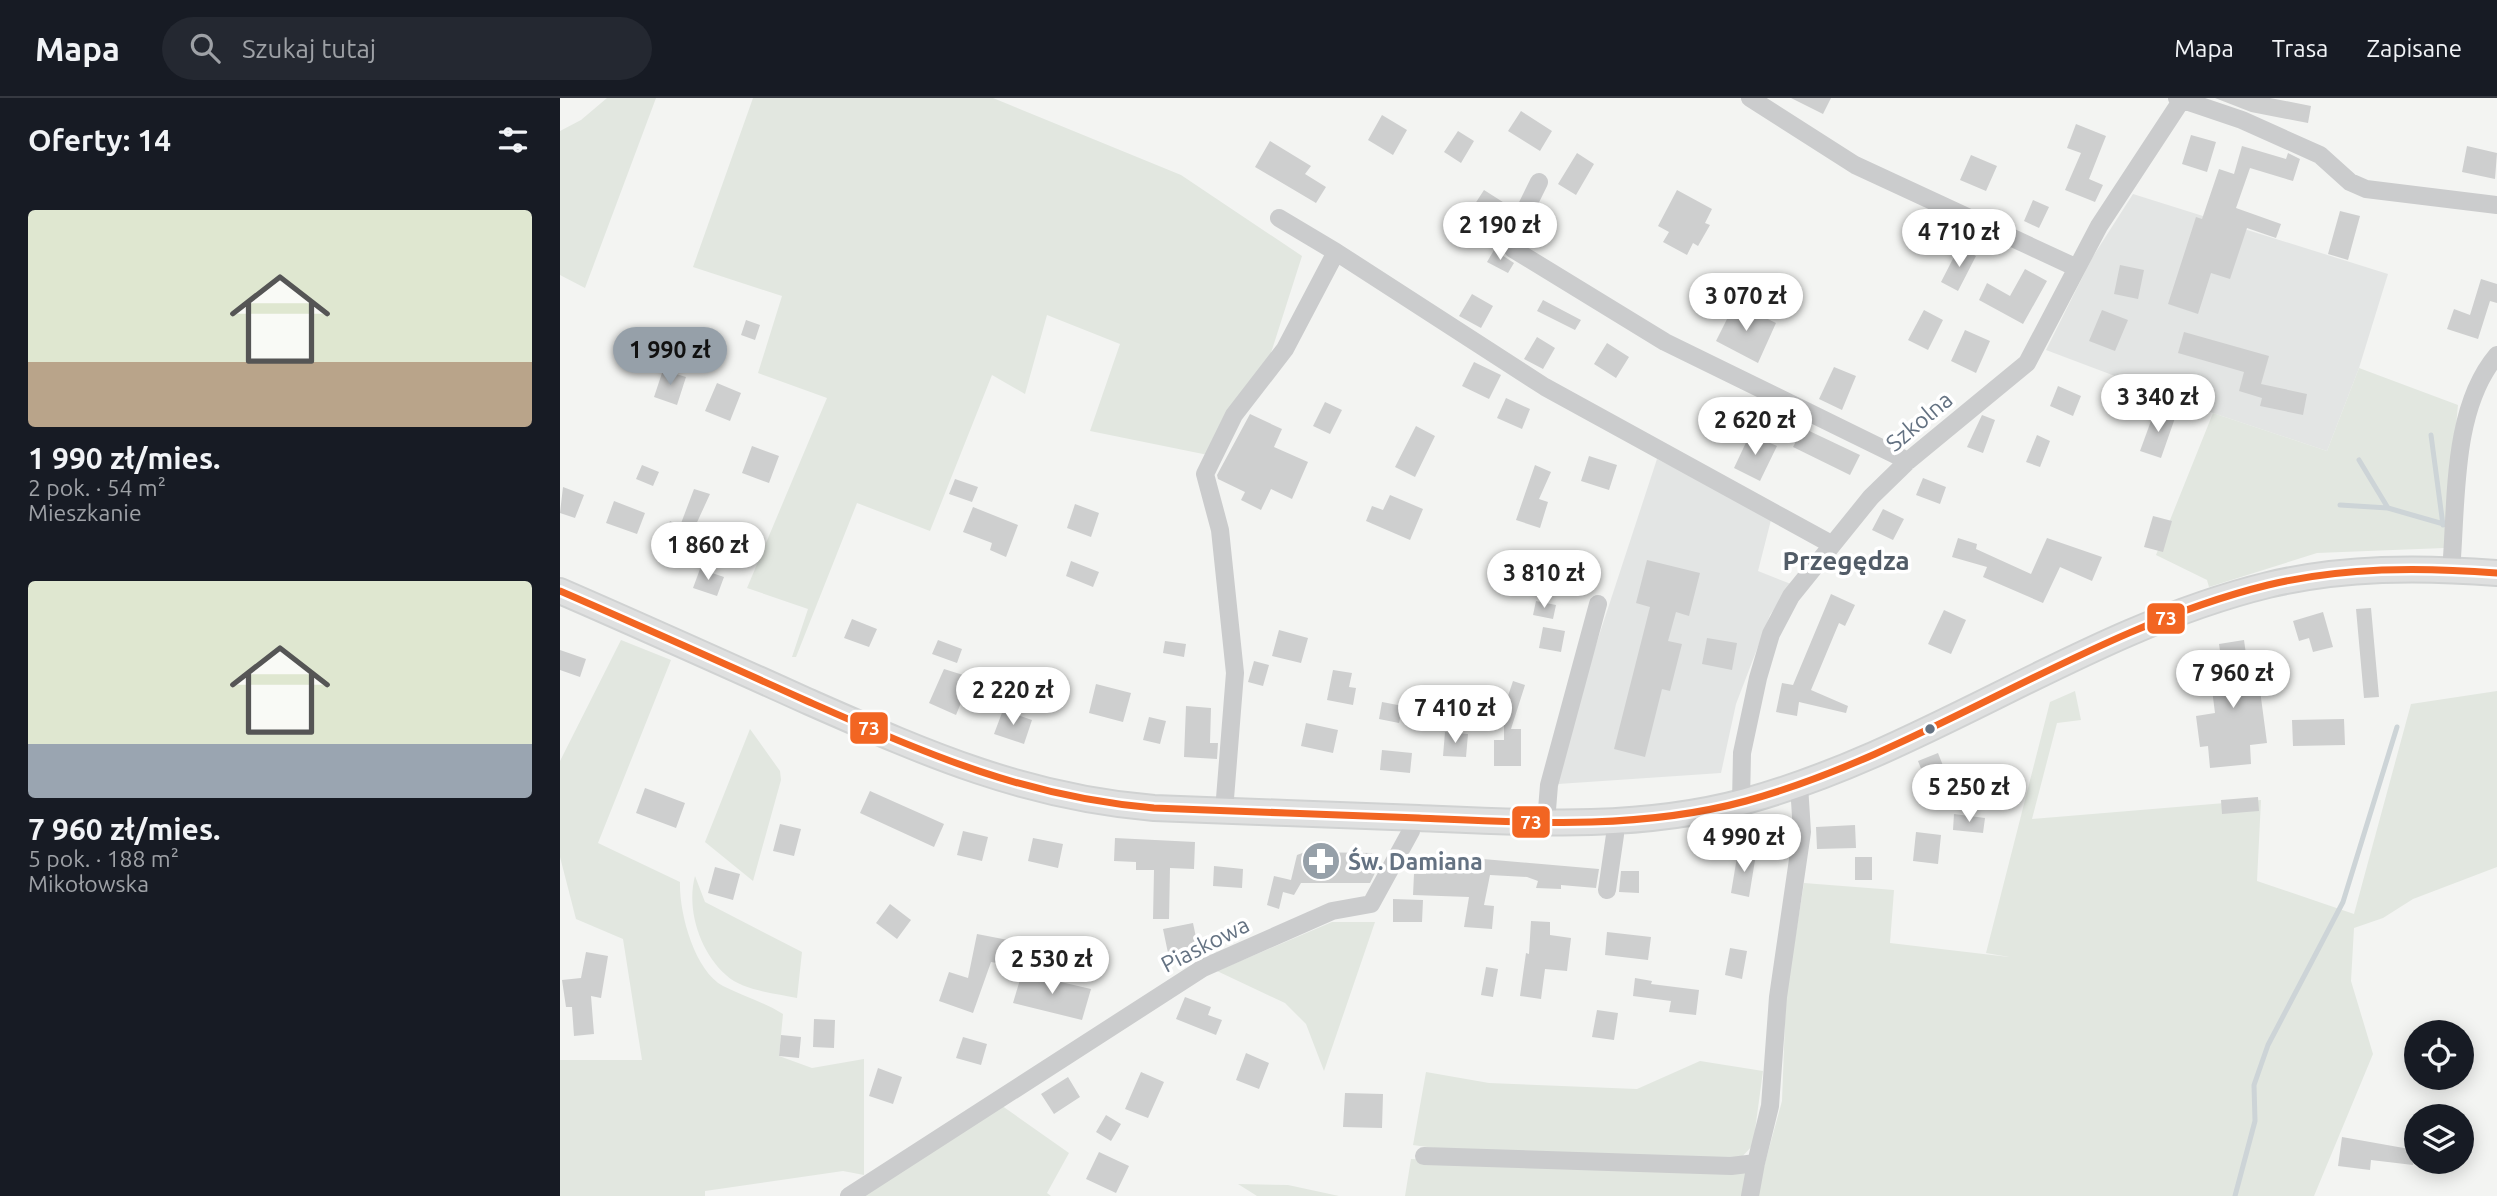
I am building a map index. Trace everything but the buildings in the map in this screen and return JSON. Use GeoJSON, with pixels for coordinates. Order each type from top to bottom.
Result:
{"type":"FeatureCollection","features":[{"type":"Feature","properties":{"kind":"main road"},"geometry":{"type":"LineString","coordinates":[[560,591],[886,736],[993,778],[1095,801],[1224,811],[1546,822],[1613,821],[1686,814],[1799,785],[1866,757],[2141,629],[2219,599],[2267,586],[2332,574],[2388,569],[2497,573]]}},
{"type":"Feature","properties":{"kind":"street"},"geometry":{"type":"LineString","coordinates":[[1750,98],[1855,165],[2075,267]]}},
{"type":"Feature","properties":{"kind":"street"},"geometry":{"type":"LineString","coordinates":[[2180,99],[2242,120],[2319,155],[2350,182],[2366,189],[2497,204]]}},
{"type":"Feature","properties":{"kind":"street","name":"Szkolna"},"geometry":{"type":"LineString","coordinates":[[1741,802],[1742,753],[1771,634],[1791,596],[1871,497],[1908,461],[2027,363],[2075,267],[2180,99]]}},
{"type":"Feature","properties":{"kind":"street"},"geometry":{"type":"LineString","coordinates":[[1539,182],[1510,241],[1513,249],[1665,342],[1908,461]]}},
{"type":"Feature","properties":{"kind":"street"},"geometry":{"type":"LineString","coordinates":[[1279,218],[1336,251],[1545,387],[1831,544]]}},
{"type":"Feature","properties":{"kind":"street"},"geometry":{"type":"LineString","coordinates":[[1224,811],[1235,673],[1220,530],[1205,474],[1234,415],[1285,349],[1336,251]]}},
{"type":"Feature","properties":{"kind":"street"},"geometry":{"type":"LineString","coordinates":[[2451,570],[2467,412],[2479,380],[2497,355]]}},
{"type":"Feature","properties":{"kind":"street"},"geometry":{"type":"LineString","coordinates":[[1546,822],[1549,785],[1598,604]]}},
{"type":"Feature","properties":{"kind":"street"},"geometry":{"type":"LineString","coordinates":[[1750,1196],[1769,1106],[1778,997],[1802,832],[1799,785]]}},
{"type":"Feature","properties":{"kind":"street","name":"Piaskowa"},"geometry":{"type":"LineString","coordinates":[[849,1196],[1203,968],[1332,911],[1371,904],[1411,831],[1412,818]]}},
{"type":"Feature","properties":{"kind":"street"},"geometry":{"type":"LineString","coordinates":[[1606,890],[1615,835],[1613,821]]}},
{"type":"Feature","properties":{"kind":"street"},"geometry":{"type":"LineString","coordinates":[[1424,1156],[1731,1166],[1756,1163]]}},
{"type":"Feature","properties":{"kind":"shaded area"},"geometry":{"type":"Polygon","coordinates":[[[607,98],[656,98],[585,288],[560,275],[560,131],[581,120],[607,98]]]}},
{"type":"Feature","properties":{"kind":"shaded area"},"geometry":{"type":"Polygon","coordinates":[[[753,98],[993,98],[1181,175],[1302,256],[1269,359],[1208,455],[1090,431],[1120,344],[1047,315],[1025,394],[992,375],[930,531],[857,503],[796,657],[792,657],[808,609],[747,588],[827,398],[758,373],[782,296],[693,267],[753,98]]]}},
{"type":"Feature","properties":{"kind":"shaded area"},"geometry":{"type":"Polygon","coordinates":[[[2133,194],[2388,274],[2359,368],[2327,451],[2213,413],[2046,350],[2092,258],[2133,194]]]}},
{"type":"Feature","properties":{"kind":"shaded area"},"geometry":{"type":"Polygon","coordinates":[[[2359,368],[2458,405],[2444,548],[2317,553],[2209,587],[2207,580],[2156,555],[2213,413],[2327,451],[2359,368]]]}},
{"type":"Feature","properties":{"kind":"shaded area"},"geometry":{"type":"Polygon","coordinates":[[[1657,459],[1772,516],[1758,571],[1791,584],[1770,615],[1736,704],[1721,773],[1558,784],[1590,663],[1657,459]]]}},
{"type":"Feature","properties":{"kind":"shaded area"},"geometry":{"type":"Polygon","coordinates":[[[621,640],[671,660],[598,843],[680,882],[682,909],[690,939],[704,967],[723,986],[783,1014],[779,1056],[812,1068],[864,1059],[864,1175],[843,1171],[705,1191],[705,1196],[560,1196],[560,1060],[642,1060],[623,939],[576,919],[560,857],[560,761],[621,640]]]}},
{"type":"Feature","properties":{"kind":"shaded area"},"geometry":{"type":"Polygon","coordinates":[[[2075,691],[2081,720],[2057,723],[2032,819],[2261,800],[2257,881],[2354,914],[2411,704],[2497,691],[2497,867],[2413,899],[2383,918],[2354,928],[2351,981],[2373,1054],[2314,1196],[1756,1196],[1782,1101],[1786,995],[1804,883],[1894,890],[1890,943],[2009,957],[1986,953],[2050,702],[2075,691]]]}},
{"type":"Feature","properties":{"kind":"shaded area"},"geometry":{"type":"Polygon","coordinates":[[[750,729],[780,771],[781,780],[753,881],[705,842],[750,729]]]}},
{"type":"Feature","properties":{"kind":"shaded area"},"geometry":{"type":"Polygon","coordinates":[[[695,876],[705,902],[802,952],[797,998],[741,985],[717,965],[697,929],[692,902],[695,876]]]}},
{"type":"Feature","properties":{"kind":"shaded area"},"geometry":{"type":"Polygon","coordinates":[[[1332,922],[1375,922],[1324,1071],[1306,1024],[1285,1003],[1217,971],[1332,922]]]}},
{"type":"Feature","properties":{"kind":"shaded area"},"geometry":{"type":"Polygon","coordinates":[[[1700,1061],[1763,1071],[1753,1145],[1739,1160],[1456,1151],[1413,1145],[1426,1072],[1489,1083],[1637,1089],[1700,1061]]]}},
{"type":"Feature","properties":{"kind":"shaded area"},"geometry":{"type":"Polygon","coordinates":[[[998,1103],[1069,1153],[1047,1193],[1051,1196],[860,1196],[998,1103]]]}},
{"type":"Feature","properties":{"kind":"shaded area"},"geometry":{"type":"Polygon","coordinates":[[[1411,1159],[1744,1171],[1748,1179],[1743,1196],[1405,1196],[1411,1159]]]}},
{"type":"Feature","properties":{"kind":"shaded area"},"geometry":{"type":"Polygon","coordinates":[[[1238,1184],[1288,1185],[1339,1196],[1257,1196],[1238,1184]]]}},
{"type":"Feature","properties":{"kind":"waterway"},"geometry":{"type":"LineString","coordinates":[[2431,435],[2443,525]]}},
{"type":"Feature","properties":{"kind":"waterway"},"geometry":{"type":"LineString","coordinates":[[2359,460],[2388,508]]}},
{"type":"Feature","properties":{"kind":"waterway"},"geometry":{"type":"LineString","coordinates":[[2340,505],[2388,508],[2447,525]]}},
{"type":"Feature","properties":{"kind":"waterway"},"geometry":{"type":"LineString","coordinates":[[2235,1196],[2255,1121],[2254,1085],[2268,1045],[2343,902],[2397,727]]}},
{"type":"Feature","properties":{"kind":"transit line","name":"73"},"geometry":{"type":"LineString","coordinates":[[560,591],[934,755],[1018,783],[1061,794],[1154,808],[1501,822],[1583,822],[1665,817],[1706,810],[1746,801],[1813,779],[1943,723],[2134,631],[2200,605],[2268,585],[2325,575],[2382,570],[2497,573]]}},
{"type":"Feature","properties":{"kind":"place","name":"Św. Damiana"},"geometry":{"type":"Point","coordinates":[1321,861]}},
{"type":"Feature","properties":{"kind":"district","name":"Przegędza"},"geometry":{"type":"Point","coordinates":[1846,560]}}]}
